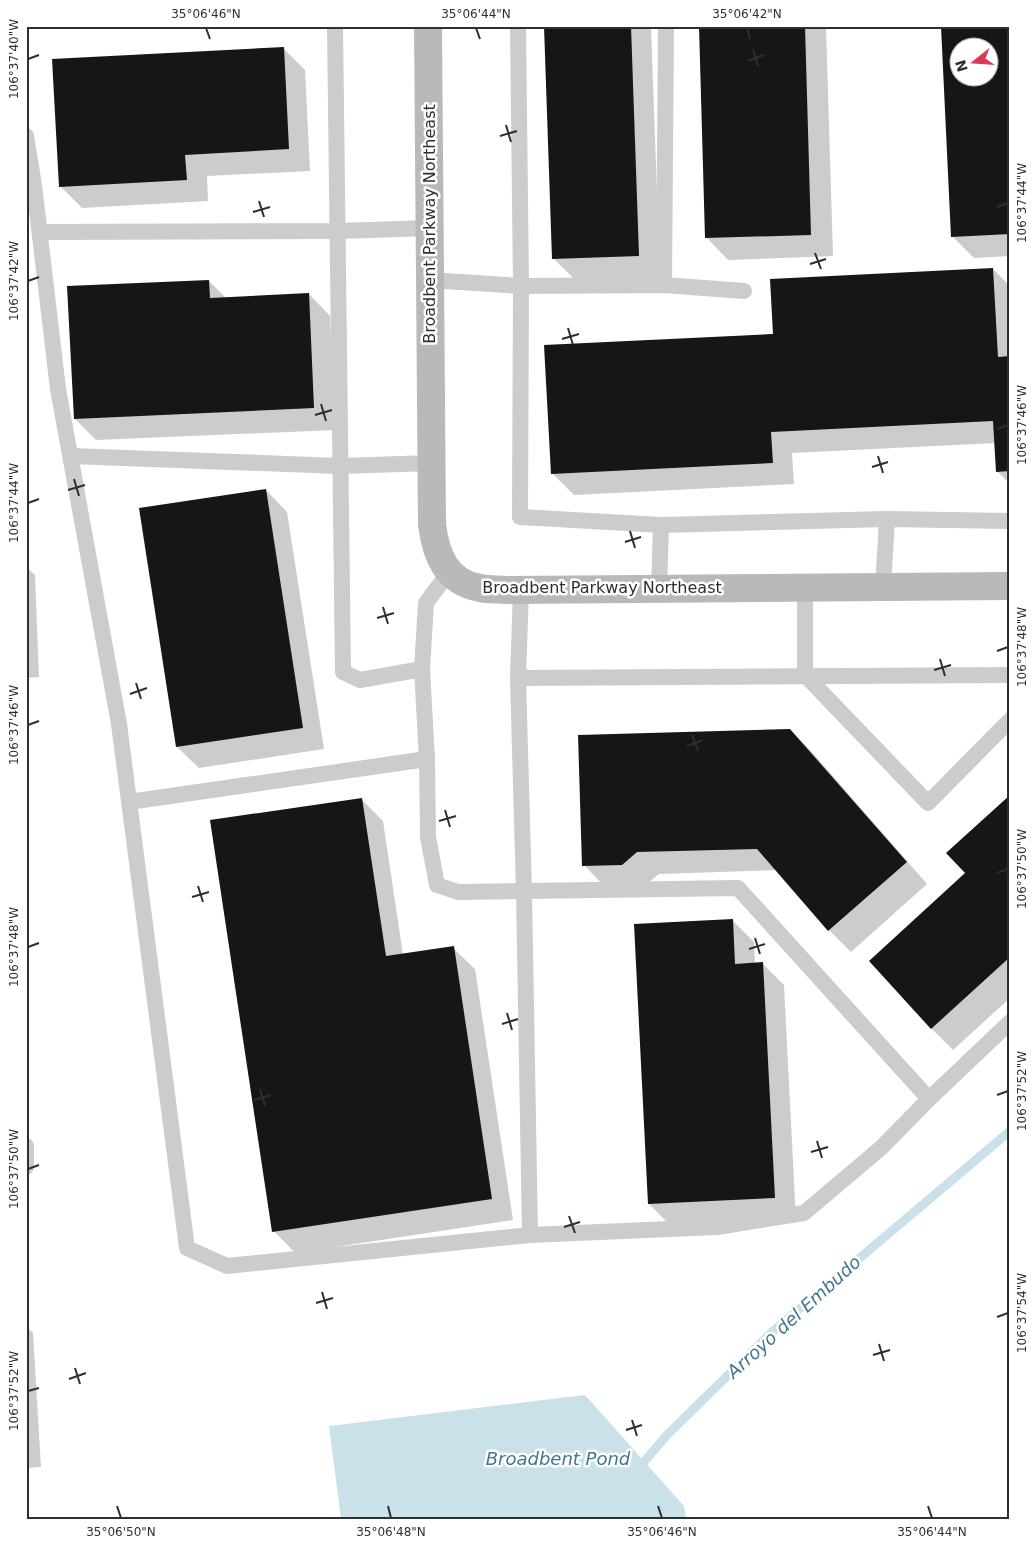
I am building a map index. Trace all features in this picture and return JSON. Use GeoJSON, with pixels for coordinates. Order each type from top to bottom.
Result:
{"type":"FeatureCollection","features":[{"type":"Feature","properties":{"kind":"street","name":"Broadbent Parkway Northeast"},"geometry":{"type":"LineString","coordinates":[[428,26],[432,525],[434,542],[441,562],[449,572],[462,582],[480,588],[521,590],[1010,586]]}},
{"type":"Feature","properties":{"kind":"lane"},"geometry":{"type":"LineString","coordinates":[[335,26],[344,672],[360,680],[422,669]]}},
{"type":"Feature","properties":{"kind":"lane"},"geometry":{"type":"LineString","coordinates":[[518,26],[521,286],[520,517],[661,525],[887,520],[1010,521]]}},
{"type":"Feature","properties":{"kind":"lane"},"geometry":{"type":"LineString","coordinates":[[664,285],[666,26]]}},
{"type":"Feature","properties":{"kind":"lane"},"geometry":{"type":"LineString","coordinates":[[26,136],[40,232],[58,389],[119,724],[187,1248],[226,1266],[530,1235],[717,1227],[804,1213],[881,1148],[928,1099],[1010,1022]]}},
{"type":"Feature","properties":{"kind":"lane"},"geometry":{"type":"LineString","coordinates":[[40,232],[338,231],[430,228]]}},
{"type":"Feature","properties":{"kind":"lane"},"geometry":{"type":"LineString","coordinates":[[430,280],[521,286],[664,285],[744,291]]}},
{"type":"Feature","properties":{"kind":"lane"},"geometry":{"type":"LineString","coordinates":[[71,456],[340,466],[431,463]]}},
{"type":"Feature","properties":{"kind":"lane"},"geometry":{"type":"LineString","coordinates":[[883,587],[887,520]]}},
{"type":"Feature","properties":{"kind":"lane"},"geometry":{"type":"LineString","coordinates":[[659,588],[661,525]]}},
{"type":"Feature","properties":{"kind":"lane"},"geometry":{"type":"LineString","coordinates":[[449,572],[426,603],[422,669],[427,759],[428,837],[437,884],[458,892],[738,888],[928,1099]]}},
{"type":"Feature","properties":{"kind":"lane"},"geometry":{"type":"LineString","coordinates":[[805,587],[805,675],[928,803],[1010,720]]}},
{"type":"Feature","properties":{"kind":"lane"},"geometry":{"type":"LineString","coordinates":[[521,590],[518,678],[530,1235]]}},
{"type":"Feature","properties":{"kind":"lane"},"geometry":{"type":"LineString","coordinates":[[518,678],[1010,675]]}},
{"type":"Feature","properties":{"kind":"lane"},"geometry":{"type":"LineString","coordinates":[[129,802],[427,759]]}},
{"type":"Feature","properties":{"kind":"lane"},"geometry":{"type":"LineString","coordinates":[[26,1146],[26,1167]]}},
{"type":"Feature","properties":{"kind":"water","name":"Broadbent Pond"},"geometry":{"type":"Polygon","coordinates":[[[585,1395],[684,1506],[686,1519],[341,1519],[329,1426],[585,1395]]]}},
{"type":"Feature","properties":{"kind":"building"},"geometry":{"type":"Polygon","coordinates":[[[544,26],[631,26],[639,256],[552,259],[544,26]]]}},
{"type":"Feature","properties":{"kind":"building"},"geometry":{"type":"Polygon","coordinates":[[[699,26],[805,26],[811,235],[705,238],[699,26]]]}},
{"type":"Feature","properties":{"kind":"building"},"geometry":{"type":"Polygon","coordinates":[[[941,26],[1010,26],[1010,234],[951,237],[941,26]]]}},
{"type":"Feature","properties":{"kind":"building"},"geometry":{"type":"Polygon","coordinates":[[[284,47],[289,149],[185,155],[187,180],[59,187],[52,59],[284,47]]]}},
{"type":"Feature","properties":{"kind":"building"},"geometry":{"type":"Polygon","coordinates":[[[993,268],[998,357],[1010,356],[1010,471],[996,472],[993,421],[771,432],[773,463],[551,474],[544,345],[773,334],[770,279],[993,268]]]}},
{"type":"Feature","properties":{"kind":"building"},"geometry":{"type":"Polygon","coordinates":[[[209,280],[210,298],[309,293],[314,408],[74,419],[67,286],[209,280]]]}},
{"type":"Feature","properties":{"kind":"building"},"geometry":{"type":"Polygon","coordinates":[[[266,489],[303,728],[176,747],[139,508],[266,489]]]}},
{"type":"Feature","properties":{"kind":"building"},"geometry":{"type":"Polygon","coordinates":[[[790,729],[907,862],[828,931],[757,849],[637,852],[622,865],[582,866],[578,735],[790,729]]]}},
{"type":"Feature","properties":{"kind":"building"},"geometry":{"type":"Polygon","coordinates":[[[1010,795],[1010,957],[931,1029],[869,961],[965,873],[946,853],[1010,795]]]}},
{"type":"Feature","properties":{"kind":"building"},"geometry":{"type":"Polygon","coordinates":[[[362,798],[386,956],[454,946],[492,1199],[272,1232],[210,820],[362,798]]]}},
{"type":"Feature","properties":{"kind":"building"},"geometry":{"type":"Polygon","coordinates":[[[733,919],[735,964],[763,962],[775,1198],[648,1204],[634,924],[733,919]]]}},
{"type":"Feature","properties":{"kind":"waterway","name":"Arroyo del Embudo"},"geometry":{"type":"LineString","coordinates":[[637,1470],[667,1435],[771,1333],[1010,1131]]}}]}
